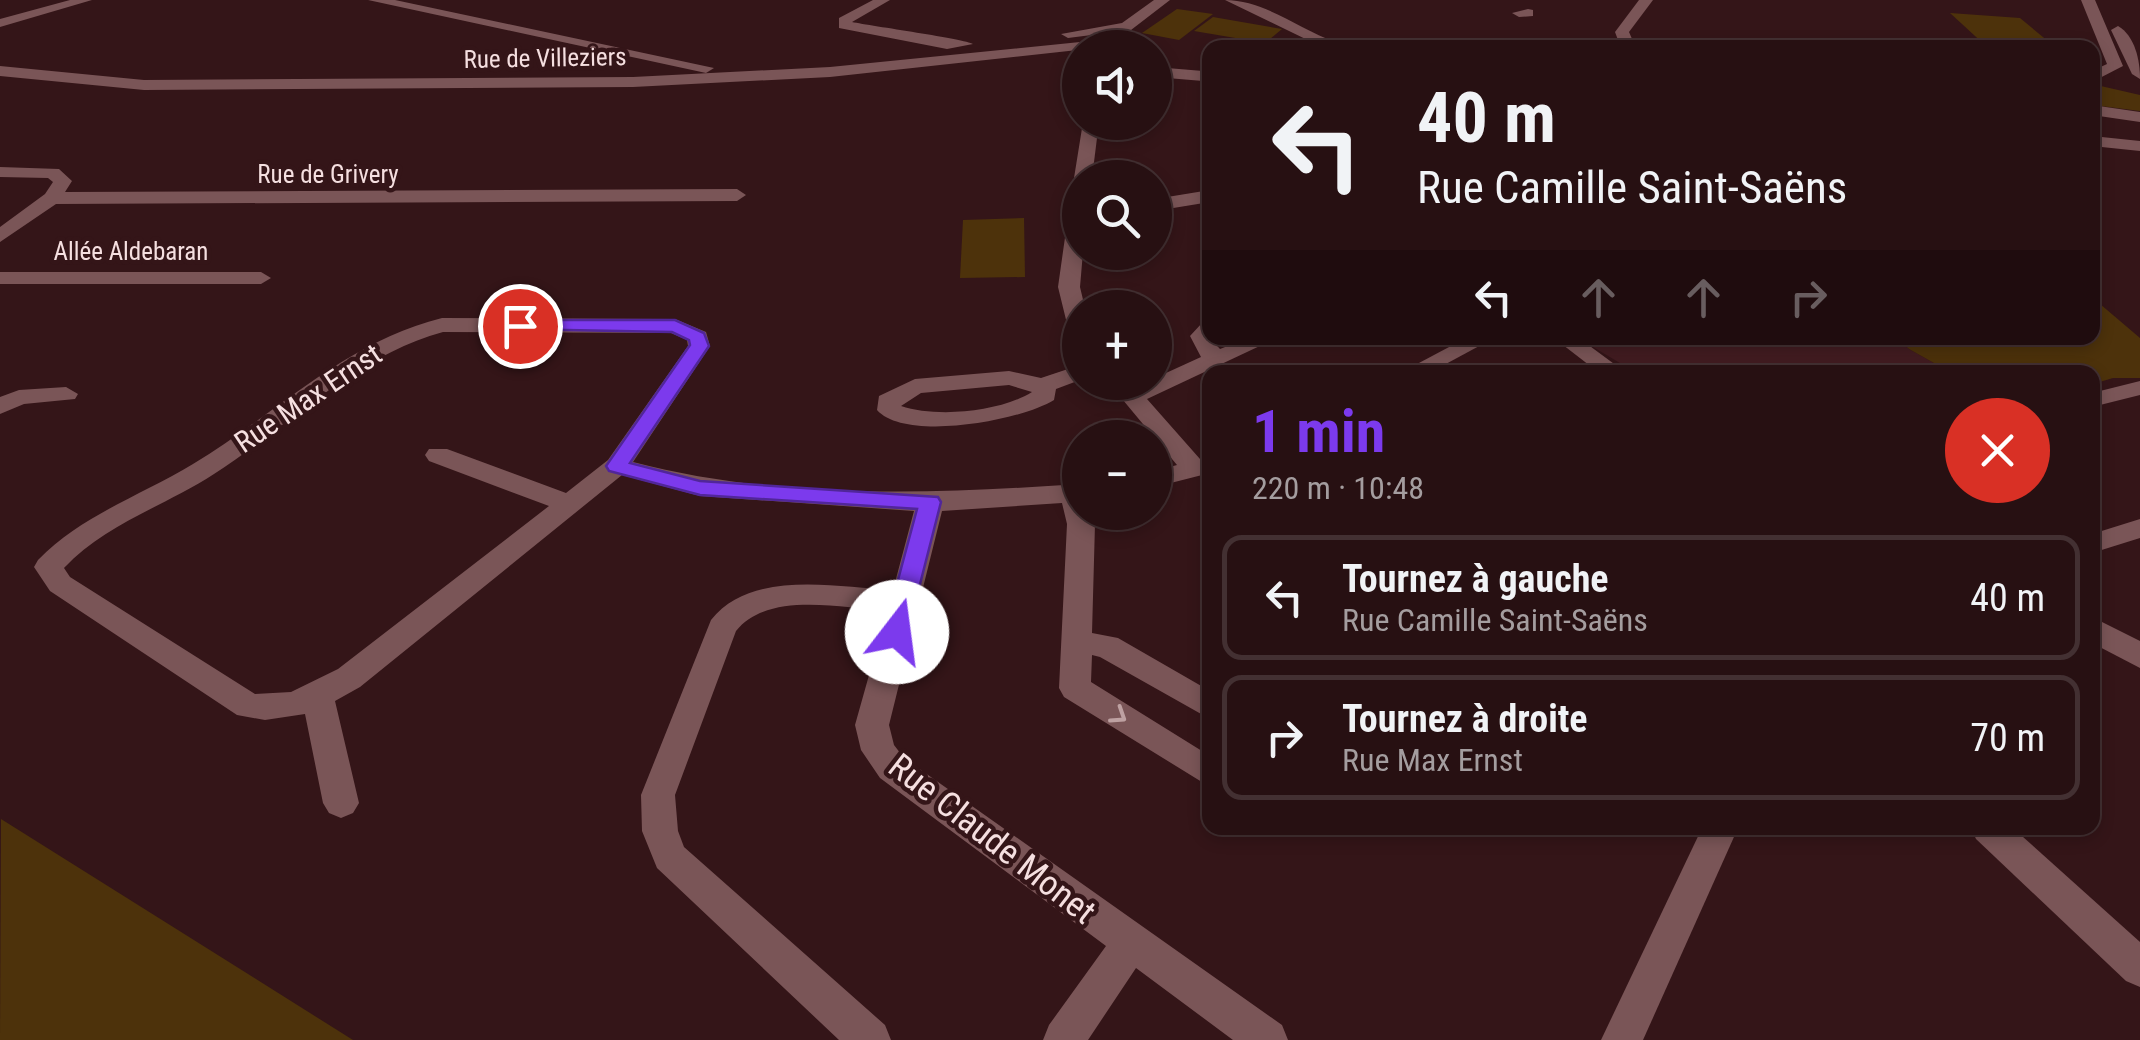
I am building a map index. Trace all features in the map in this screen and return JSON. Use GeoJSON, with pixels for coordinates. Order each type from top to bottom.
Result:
{"type":"FeatureCollection","features":[{"type":"Feature","properties":{"kind":"street"},"geometry":{"type":"LineString","coordinates":[[0,23],[85,0]]}},
{"type":"Feature","properties":{"kind":"street"},"geometry":{"type":"LineString","coordinates":[[374,0],[748,78]]}},
{"type":"Feature","properties":{"kind":"street"},"geometry":{"type":"LineString","coordinates":[[883,0],[844,25],[937,44],[961,45],[1126,26],[1162,0]]}},
{"type":"Feature","properties":{"kind":"street"},"geometry":{"type":"LineString","coordinates":[[1232,0],[1319,40]]}},
{"type":"Feature","properties":{"kind":"street"},"geometry":{"type":"LineString","coordinates":[[1626,40],[1622,32],[1646,0]]}},
{"type":"Feature","properties":{"kind":"street"},"geometry":{"type":"LineString","coordinates":[[2088,0],[2115,66],[2100,74]]}},
{"type":"Feature","properties":{"kind":"street"},"geometry":{"type":"LineString","coordinates":[[2106,0],[2140,74]]}},
{"type":"Feature","properties":{"kind":"street","name":"Rue de Villeziers"},"geometry":{"type":"LineString","coordinates":[[0,71],[144,85],[614,83],[748,78],[1062,48]]}},
{"type":"Feature","properties":{"kind":"street"},"geometry":{"type":"LineString","coordinates":[[1172,75],[1202,79]]}},
{"type":"Feature","properties":{"kind":"street"},"geometry":{"type":"LineString","coordinates":[[2100,80],[2140,90]]}},
{"type":"Feature","properties":{"kind":"street"},"geometry":{"type":"LineString","coordinates":[[2100,112],[2140,118]]}},
{"type":"Feature","properties":{"kind":"street"},"geometry":{"type":"LineString","coordinates":[[2100,142],[2140,146]]}},
{"type":"Feature","properties":{"kind":"street"},"geometry":{"type":"LineString","coordinates":[[0,172],[60,176],[62,181],[52,198],[0,236]]}},
{"type":"Feature","properties":{"kind":"street"},"geometry":{"type":"LineString","coordinates":[[676,218],[690,195]]}},
{"type":"Feature","properties":{"kind":"street","name":"Rue de Grivery"},"geometry":{"type":"LineString","coordinates":[[52,198],[738,195]]}},
{"type":"Feature","properties":{"kind":"street"},"geometry":{"type":"LineString","coordinates":[[1172,202],[1202,197]]}},
{"type":"Feature","properties":{"kind":"street","name":"Allée Aldebaran"},"geometry":{"type":"LineString","coordinates":[[0,278],[261,278]]}},
{"type":"Feature","properties":{"kind":"street","name":"Rue Max Ernst"},"geometry":{"type":"LineString","coordinates":[[675,326],[698,337],[699,346],[617,466],[349,678],[318,697],[282,709],[249,706],[60,584],[48,567],[75,542],[204,470],[379,348],[430,327],[675,326]]}},
{"type":"Feature","properties":{"kind":"street"},"geometry":{"type":"LineString","coordinates":[[1204,345],[1220,358]]}},
{"type":"Feature","properties":{"kind":"street"},"geometry":{"type":"LineString","coordinates":[[1172,374],[1250,345]]}},
{"type":"Feature","properties":{"kind":"street"},"geometry":{"type":"LineString","coordinates":[[1428,365],[1469,345]]}},
{"type":"Feature","properties":{"kind":"street"},"geometry":{"type":"LineString","coordinates":[[1575,345],[1603,365]]}},
{"type":"Feature","properties":{"kind":"street"},"geometry":{"type":"LineString","coordinates":[[1044,385],[1045,394],[1022,410],[911,419],[888,410],[888,401],[914,386],[1009,378],[1044,385],[1062,378]]}},
{"type":"Feature","properties":{"kind":"street"},"geometry":{"type":"LineString","coordinates":[[2100,398],[2140,388]]}},
{"type":"Feature","properties":{"kind":"street"},"geometry":{"type":"LineString","coordinates":[[0,406],[19,397],[66,394]]}},
{"type":"Feature","properties":{"kind":"street"},"geometry":{"type":"LineString","coordinates":[[1137,400],[1202,466],[1172,474]]}},
{"type":"Feature","properties":{"kind":"street"},"geometry":{"type":"LineString","coordinates":[[438,455],[568,504]]}},
{"type":"Feature","properties":{"kind":"street"},"geometry":{"type":"LineString","coordinates":[[617,466],[700,488],[930,502],[1062,494]]}},
{"type":"Feature","properties":{"kind":"street","name":"Rue Claude Monet"},"geometry":{"type":"LineString","coordinates":[[930,502],[872,725],[878,750],[892,768],[1267,1040]]}},
{"type":"Feature","properties":{"kind":"street"},"geometry":{"type":"LineString","coordinates":[[2100,541],[2140,528]]}},
{"type":"Feature","properties":{"kind":"street"},"geometry":{"type":"LineString","coordinates":[[1081,530],[1075,688],[1202,769]]}},
{"type":"Feature","properties":{"kind":"street"},"geometry":{"type":"LineString","coordinates":[[870,1040],[688,878],[670,857],[660,831],[658,796],[722,628],[733,613],[751,602],[776,599],[905,601]]}},
{"type":"Feature","properties":{"kind":"street"},"geometry":{"type":"LineString","coordinates":[[2100,633],[2140,656]]}},
{"type":"Feature","properties":{"kind":"street"},"geometry":{"type":"LineString","coordinates":[[1076,642],[1107,646],[1202,701]]}},
{"type":"Feature","properties":{"kind":"street"},"geometry":{"type":"LineString","coordinates":[[318,697],[341,804]]}},
{"type":"Feature","properties":{"kind":"street"},"geometry":{"type":"LineString","coordinates":[[1622,1040],[1717,835]]}},
{"type":"Feature","properties":{"kind":"street"},"geometry":{"type":"LineString","coordinates":[[1996,835],[2140,968]]}},
{"type":"Feature","properties":{"kind":"street"},"geometry":{"type":"LineString","coordinates":[[1064,1040],[1130,944]]}},
{"type":"Feature","properties":{"kind":"shaded area"},"geometry":{"type":"Polygon","coordinates":[[[1177,9],[1213,14],[1179,40],[1172,39],[1172,30],[1146,30],[1177,9]]]}},
{"type":"Feature","properties":{"kind":"shaded area"},"geometry":{"type":"Polygon","coordinates":[[[1950,13],[2020,18],[2047,40],[1979,40],[1950,13]]]}},
{"type":"Feature","properties":{"kind":"shaded area"},"geometry":{"type":"Polygon","coordinates":[[[1213,17],[1282,29],[1269,40],[1194,31],[1213,17]]]}},
{"type":"Feature","properties":{"kind":"shaded area"},"geometry":{"type":"Polygon","coordinates":[[[2100,86],[2140,95],[2140,111],[2100,106],[2100,86]]]}},
{"type":"Feature","properties":{"kind":"shaded area"},"geometry":{"type":"Polygon","coordinates":[[[1024,218],[1025,277],[960,278],[963,220],[1024,218]]]}},
{"type":"Feature","properties":{"kind":"shaded area"},"geometry":{"type":"Polygon","coordinates":[[[2100,304],[2140,338],[2140,378],[2100,382],[2100,365],[1938,365],[1905,345],[2100,345],[2100,304]]]}},
{"type":"Feature","properties":{"kind":"shaded area"},"geometry":{"type":"Polygon","coordinates":[[[1590,345],[1905,345],[1938,365],[1623,365],[1590,345]]]}},
{"type":"Feature","properties":{"kind":"shaded area"},"geometry":{"type":"Polygon","coordinates":[[[1,819],[353,1040],[0,1040],[1,819]]]}},
{"type":"Feature","properties":{"kind":"route"},"geometry":{"type":"LineString","coordinates":[[520,326],[675,326],[698,337],[699,346],[617,466],[700,488],[930,502],[897,632]]}}]}
